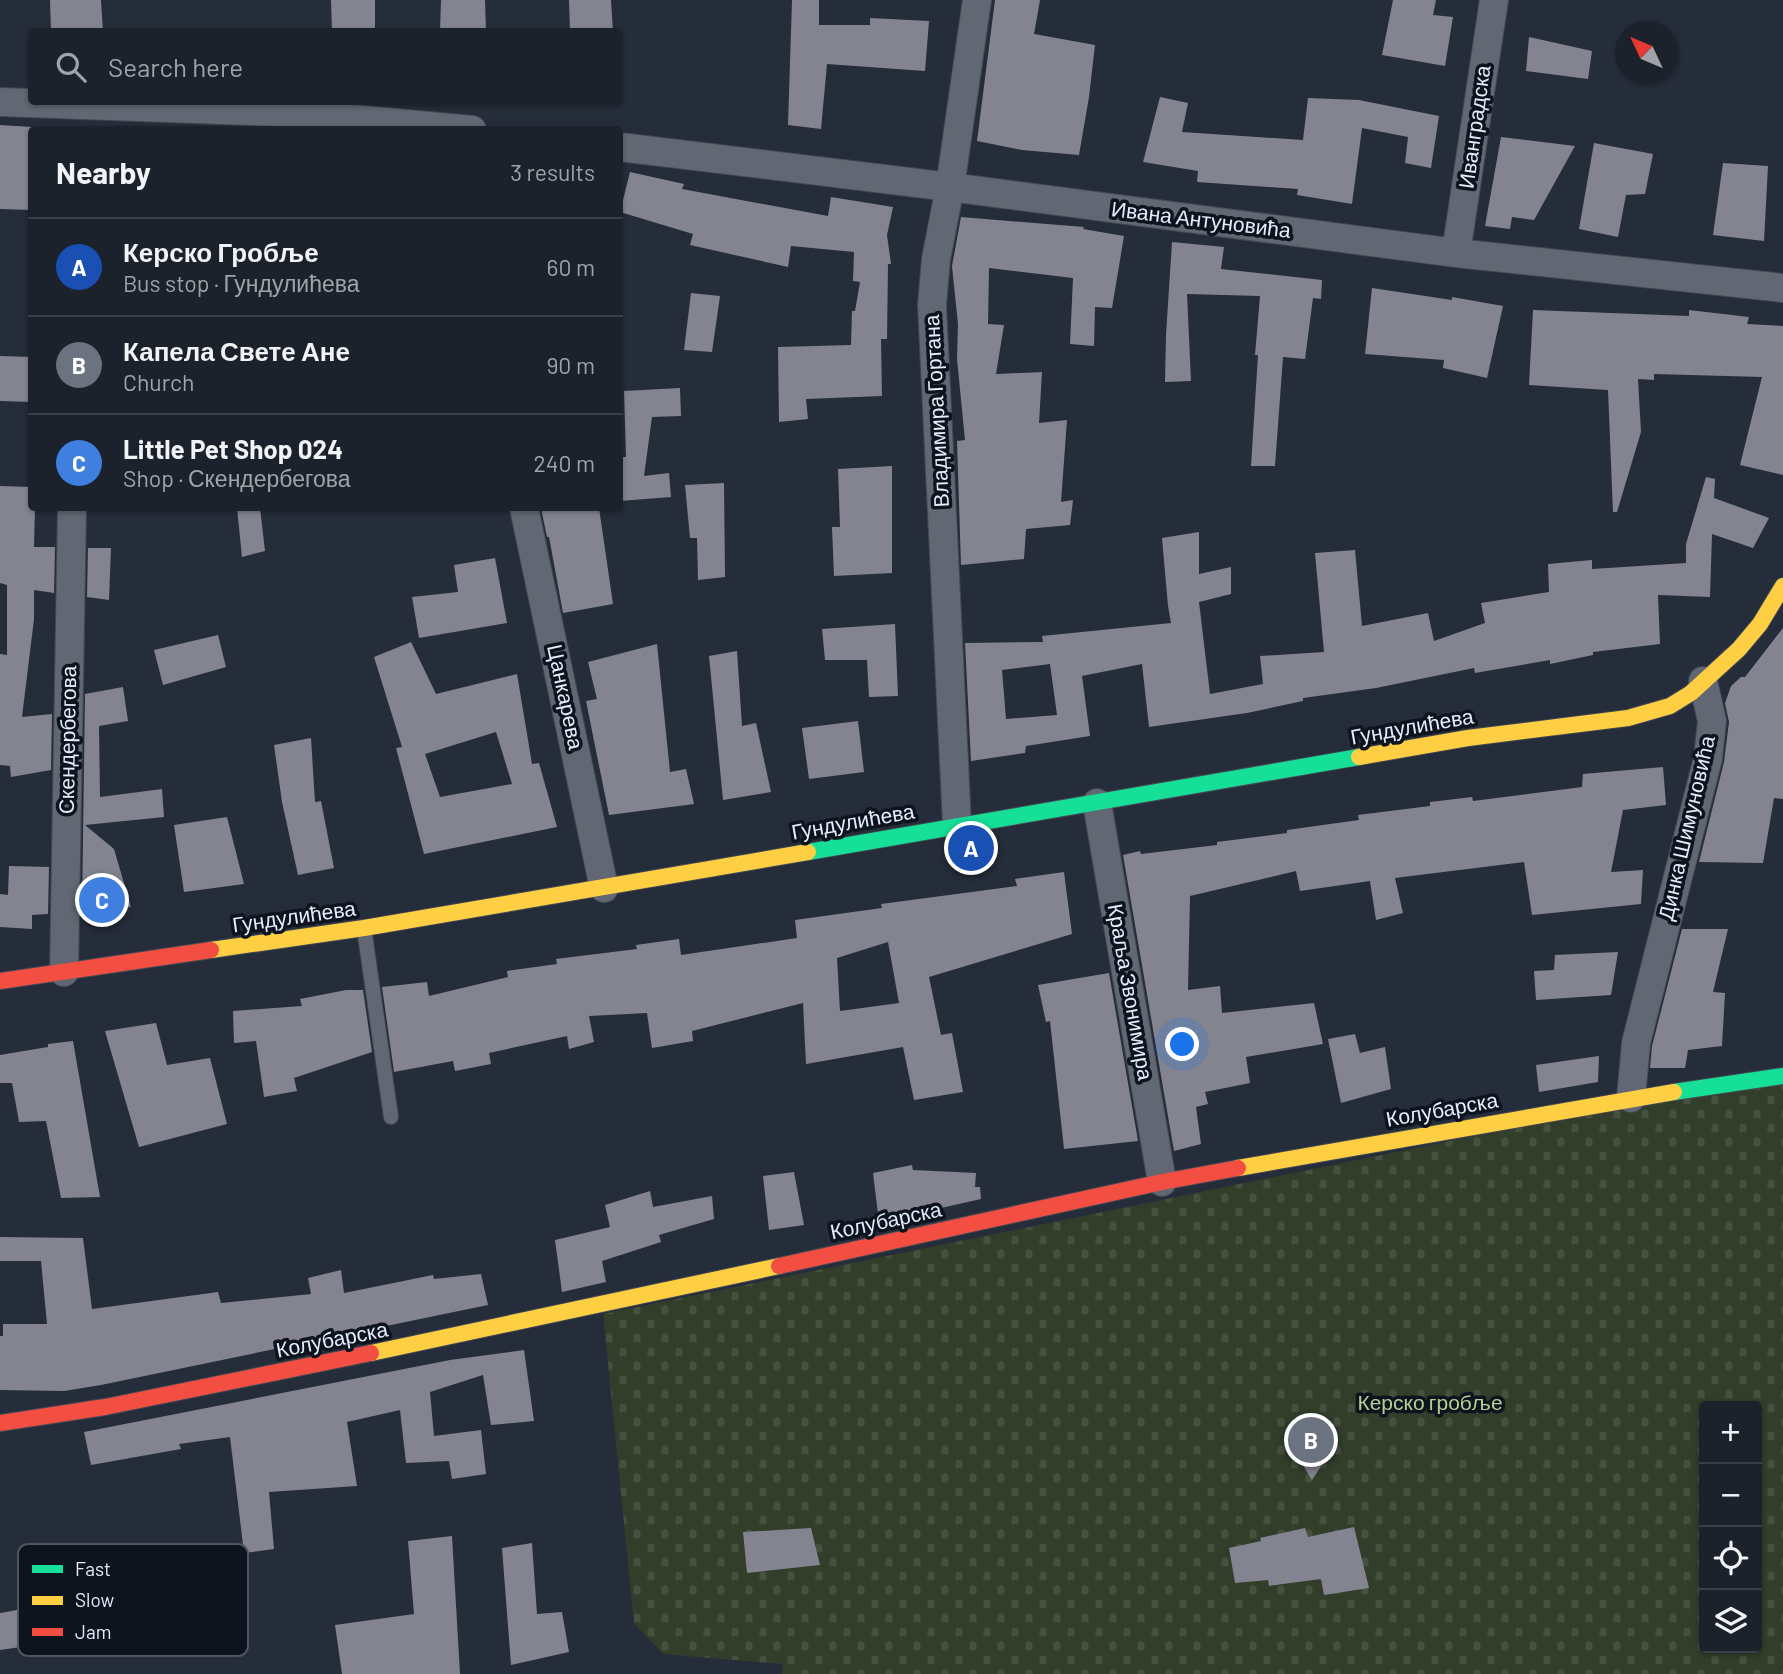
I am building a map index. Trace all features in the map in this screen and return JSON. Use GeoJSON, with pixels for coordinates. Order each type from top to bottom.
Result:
{"type":"FeatureCollection","features":[{"type":"Feature","properties":{"kind":"street","name":"Владимира Гортана"},"geometry":{"type":"LineString","coordinates":[[957,825],[932,305],[936,259],[950,187],[977,0]]}},
{"type":"Feature","properties":{"kind":"street","name":"Иванградска"},"geometry":{"type":"LineString","coordinates":[[1456,253],[1493,0]]}},
{"type":"Feature","properties":{"kind":"street"},"geometry":{"type":"LineString","coordinates":[[0,102],[78,117],[277,112],[413,126]]}},
{"type":"Feature","properties":{"kind":"street","name":"Ивана Антуновића"},"geometry":{"type":"LineString","coordinates":[[623,147],[1456,253],[1783,288]]}},
{"type":"Feature","properties":{"kind":"street","name":"Скендербегова"},"geometry":{"type":"LineString","coordinates":[[64,972],[72,511]]}},
{"type":"Feature","properties":{"kind":"street","name":"Цанкарева"},"geometry":{"type":"LineString","coordinates":[[525,511],[604,888]]}},
{"type":"Feature","properties":{"kind":"street"},"geometry":{"type":"LineString","coordinates":[[1703,681],[1739,649],[1760,624],[1783,586]]}},
{"type":"Feature","properties":{"kind":"street","name":"Гундулићева"},"geometry":{"type":"LineString","coordinates":[[0,981],[364,928],[1468,738],[1628,718],[1670,706],[1703,681]]}},
{"type":"Feature","properties":{"kind":"street","name":"Динка Шимуновића"},"geometry":{"type":"LineString","coordinates":[[1631,1098],[1636,1043],[1708,758],[1712,721],[1703,681]]}},
{"type":"Feature","properties":{"kind":"street","name":"Краља Звонимира"},"geometry":{"type":"LineString","coordinates":[[1097,803],[1162,1182]]}},
{"type":"Feature","properties":{"kind":"street","name":"Колубарска"},"geometry":{"type":"LineString","coordinates":[[0,1423],[105,1407],[535,1320],[1162,1182],[1631,1098],[1783,1076]]}},
{"type":"Feature","properties":{"kind":"lane"},"geometry":{"type":"LineString","coordinates":[[364,928],[391,1117]]}},
{"type":"Feature","properties":{"kind":"green space","name":"Керско гробље"},"geometry":{"type":"Polygon","coordinates":[[[1783,1073],[1783,1674],[782,1674],[783,1664],[663,1654],[634,1623],[603,1314],[1783,1073]]]}},
{"type":"Feature","properties":{"kind":"building"},"geometry":{"type":"Polygon","coordinates":[[[50,0],[101,0],[103,28],[51,28],[50,0]]]}},
{"type":"Feature","properties":{"kind":"building"},"geometry":{"type":"Polygon","coordinates":[[[331,0],[375,0],[375,28],[332,28],[331,0]]]}},
{"type":"Feature","properties":{"kind":"building"},"geometry":{"type":"Polygon","coordinates":[[[441,0],[485,0],[486,28],[440,28],[441,0]]]}},
{"type":"Feature","properties":{"kind":"building"},"geometry":{"type":"Polygon","coordinates":[[[569,0],[611,0],[613,28],[570,28],[569,0]]]}},
{"type":"Feature","properties":{"kind":"building"},"geometry":{"type":"Polygon","coordinates":[[[792,0],[819,0],[819,25],[870,25],[870,18],[929,21],[925,71],[827,64],[821,129],[788,125],[792,0]]]}},
{"type":"Feature","properties":{"kind":"building"},"geometry":{"type":"Polygon","coordinates":[[[995,0],[1040,0],[1034,34],[1095,45],[1079,155],[1022,150],[977,141],[995,0]]]}},
{"type":"Feature","properties":{"kind":"building"},"geometry":{"type":"Polygon","coordinates":[[[1393,0],[1436,0],[1433,15],[1453,17],[1445,66],[1382,55],[1393,0]]]}},
{"type":"Feature","properties":{"kind":"building"},"geometry":{"type":"Polygon","coordinates":[[[1529,37],[1592,51],[1588,79],[1526,71],[1529,37]]]}},
{"type":"Feature","properties":{"kind":"building"},"geometry":{"type":"Polygon","coordinates":[[[1160,97],[1188,103],[1182,132],[1303,140],[1308,98],[1359,100],[1439,116],[1431,168],[1405,163],[1408,137],[1362,128],[1352,204],[1297,195],[1298,189],[1197,182],[1198,171],[1143,162],[1160,97]]]}},
{"type":"Feature","properties":{"kind":"building"},"geometry":{"type":"Polygon","coordinates":[[[0,125],[28,127],[28,210],[0,209],[0,125]]]}},
{"type":"Feature","properties":{"kind":"building"},"geometry":{"type":"Polygon","coordinates":[[[1501,137],[1575,146],[1534,220],[1512,217],[1510,229],[1485,226],[1501,137]]]}},
{"type":"Feature","properties":{"kind":"building"},"geometry":{"type":"Polygon","coordinates":[[[1594,143],[1653,154],[1645,194],[1626,195],[1618,237],[1579,229],[1594,143]]]}},
{"type":"Feature","properties":{"kind":"building"},"geometry":{"type":"Polygon","coordinates":[[[1723,163],[1768,166],[1764,241],[1713,235],[1723,163]]]}},
{"type":"Feature","properties":{"kind":"building"},"geometry":{"type":"Polygon","coordinates":[[[630,172],[684,184],[682,189],[828,216],[831,197],[893,207],[887,235],[891,264],[888,264],[887,339],[881,339],[882,396],[806,399],[808,419],[779,422],[778,347],[851,345],[852,311],[855,311],[860,282],[853,281],[854,252],[791,246],[788,267],[690,245],[693,234],[623,213],[623,200],[630,172]]]}},
{"type":"Feature","properties":{"kind":"building"},"geometry":{"type":"Polygon","coordinates":[[[961,217],[1084,227],[1083,229],[1124,236],[1112,308],[1095,307],[1094,346],[1070,344],[1073,278],[989,268],[988,324],[1004,325],[996,374],[1042,372],[1039,423],[1067,420],[1061,502],[1073,500],[1070,525],[1026,529],[1024,559],[961,565],[957,441],[965,440],[952,266],[961,217]]]}},
{"type":"Feature","properties":{"kind":"building"},"geometry":{"type":"Polygon","coordinates":[[[1172,242],[1224,247],[1221,269],[1322,280],[1321,299],[1313,298],[1305,359],[1283,357],[1275,466],[1251,466],[1260,296],[1187,294],[1191,381],[1165,382],[1172,242]]]}},
{"type":"Feature","properties":{"kind":"building"},"geometry":{"type":"Polygon","coordinates":[[[1372,288],[1503,306],[1487,378],[1443,368],[1444,360],[1365,354],[1372,288]]]}},
{"type":"Feature","properties":{"kind":"building"},"geometry":{"type":"Polygon","coordinates":[[[691,293],[720,296],[712,352],[684,350],[691,293]]]}},
{"type":"Feature","properties":{"kind":"building"},"geometry":{"type":"Polygon","coordinates":[[[1533,310],[1689,316],[1689,310],[1749,317],[1747,324],[1783,326],[1783,475],[1740,465],[1762,377],[1654,374],[1654,380],[1638,379],[1641,432],[1617,512],[1613,512],[1608,390],[1529,385],[1533,310]]]}},
{"type":"Feature","properties":{"kind":"building"},"geometry":{"type":"Polygon","coordinates":[[[0,356],[28,357],[28,402],[0,401],[0,356]]]}},
{"type":"Feature","properties":{"kind":"building"},"geometry":{"type":"Polygon","coordinates":[[[680,388],[681,416],[652,417],[644,476],[669,473],[671,497],[623,501],[623,457],[626,457],[624,391],[680,388]]]}},
{"type":"Feature","properties":{"kind":"building"},"geometry":{"type":"Polygon","coordinates":[[[892,466],[892,573],[834,576],[832,527],[840,527],[838,469],[892,466]]]}},
{"type":"Feature","properties":{"kind":"building"},"geometry":{"type":"Polygon","coordinates":[[[1706,477],[1715,479],[1714,498],[1769,518],[1753,548],[1712,534],[1710,597],[1658,595],[1660,644],[1593,652],[1593,655],[1550,664],[1550,660],[1475,673],[1474,668],[1376,688],[1303,698],[1303,701],[1247,713],[1149,727],[1142,664],[1082,676],[1090,736],[1026,746],[1025,753],[971,761],[965,643],[1043,642],[1042,636],[1171,623],[1162,538],[1199,532],[1199,574],[1231,567],[1231,594],[1199,602],[1210,694],[1263,684],[1260,656],[1324,652],[1315,553],[1355,550],[1362,626],[1428,613],[1434,641],[1485,623],[1481,603],[1549,592],[1548,564],[1592,560],[1592,569],[1686,563],[1686,544],[1706,477]],[[1050,664],[1002,670],[1006,719],[1057,715],[1050,664]]]}},
{"type":"Feature","properties":{"kind":"building"},"geometry":{"type":"Polygon","coordinates":[[[724,483],[725,577],[698,580],[697,538],[690,538],[685,485],[724,483]]]}},
{"type":"Feature","properties":{"kind":"building"},"geometry":{"type":"Polygon","coordinates":[[[0,486],[28,487],[28,511],[35,511],[34,547],[55,547],[54,593],[34,590],[34,619],[22,717],[52,714],[51,770],[11,777],[10,766],[0,765],[0,654],[7,655],[7,585],[0,583],[0,486]]]}},
{"type":"Feature","properties":{"kind":"building"},"geometry":{"type":"Polygon","coordinates":[[[237,511],[260,511],[265,551],[242,557],[237,511]]]}},
{"type":"Feature","properties":{"kind":"building"},"geometry":{"type":"Polygon","coordinates":[[[542,511],[599,511],[613,604],[563,613],[542,511]]]}},
{"type":"Feature","properties":{"kind":"building"},"geometry":{"type":"Polygon","coordinates":[[[88,548],[111,548],[109,600],[87,597],[88,548]]]}},
{"type":"Feature","properties":{"kind":"building"},"geometry":{"type":"Polygon","coordinates":[[[495,558],[507,623],[419,638],[412,597],[458,592],[454,565],[495,558]]]}},
{"type":"Feature","properties":{"kind":"building"},"geometry":{"type":"Polygon","coordinates":[[[895,624],[898,696],[869,697],[867,660],[825,660],[822,629],[895,624]]]}},
{"type":"Feature","properties":{"kind":"building"},"geometry":{"type":"Polygon","coordinates":[[[1783,628],[1783,799],[1774,798],[1763,863],[1699,862],[1724,762],[1729,722],[1725,703],[1731,686],[1741,677],[1745,677],[1783,628]]]}},
{"type":"Feature","properties":{"kind":"building"},"geometry":{"type":"Polygon","coordinates":[[[218,635],[226,667],[163,685],[154,650],[218,635]]]}},
{"type":"Feature","properties":{"kind":"building"},"geometry":{"type":"Polygon","coordinates":[[[411,642],[436,694],[517,674],[532,764],[539,763],[557,827],[424,854],[396,748],[402,747],[374,657],[411,642]],[[496,732],[425,754],[440,797],[512,784],[496,732]]]}},
{"type":"Feature","properties":{"kind":"building"},"geometry":{"type":"Polygon","coordinates":[[[657,644],[670,772],[686,769],[694,804],[609,815],[586,701],[597,699],[588,662],[657,644]]]}},
{"type":"Feature","properties":{"kind":"building"},"geometry":{"type":"Polygon","coordinates":[[[737,651],[742,726],[756,723],[771,792],[723,800],[709,656],[737,651]]]}},
{"type":"Feature","properties":{"kind":"building"},"geometry":{"type":"Polygon","coordinates":[[[123,687],[128,721],[99,726],[100,797],[162,789],[164,817],[85,825],[114,849],[131,907],[82,911],[85,694],[123,687]]]}},
{"type":"Feature","properties":{"kind":"building"},"geometry":{"type":"Polygon","coordinates":[[[858,721],[864,772],[809,779],[802,728],[858,721]]]}},
{"type":"Feature","properties":{"kind":"building"},"geometry":{"type":"Polygon","coordinates":[[[311,738],[315,802],[321,801],[334,868],[298,875],[282,802],[274,745],[311,738]]]}},
{"type":"Feature","properties":{"kind":"building"},"geometry":{"type":"Polygon","coordinates":[[[1663,767],[1666,805],[1623,810],[1611,872],[1643,870],[1641,904],[1532,915],[1524,862],[1395,878],[1403,913],[1376,920],[1370,881],[1300,891],[1296,871],[1190,896],[1188,990],[1220,986],[1222,1013],[1314,1003],[1323,1044],[1246,1057],[1250,1083],[1205,1092],[1208,1104],[1196,1107],[1201,1144],[1174,1151],[1123,855],[1140,851],[1141,854],[1217,845],[1217,842],[1287,833],[1287,830],[1359,820],[1358,815],[1430,806],[1430,802],[1472,797],[1473,801],[1582,787],[1583,774],[1663,767]]]}},
{"type":"Feature","properties":{"kind":"building"},"geometry":{"type":"Polygon","coordinates":[[[227,817],[244,884],[184,892],[174,825],[227,817]]]}},
{"type":"Feature","properties":{"kind":"building"},"geometry":{"type":"Polygon","coordinates":[[[9,866],[49,867],[48,914],[32,915],[32,929],[0,927],[0,894],[8,895],[9,866]]]}},
{"type":"Feature","properties":{"kind":"building"},"geometry":{"type":"Polygon","coordinates":[[[1064,872],[1072,934],[929,977],[941,1035],[952,1033],[963,1092],[914,1100],[903,1047],[806,1064],[803,1003],[692,1031],[693,1041],[652,1048],[647,1013],[589,1016],[594,1042],[569,1049],[567,1036],[489,1053],[491,1064],[455,1071],[453,1061],[394,1072],[382,987],[427,982],[429,996],[508,977],[507,971],[557,964],[556,959],[637,949],[636,945],[679,939],[681,955],[797,938],[795,920],[882,908],[881,904],[1017,886],[1015,879],[1064,872]],[[888,942],[837,958],[840,1011],[899,1003],[888,942]]]}},
{"type":"Feature","properties":{"kind":"building"},"geometry":{"type":"Polygon","coordinates":[[[1682,929],[1728,929],[1713,992],[1725,993],[1722,1046],[1688,1050],[1685,1068],[1650,1068],[1652,1046],[1682,929]]]}},
{"type":"Feature","properties":{"kind":"building"},"geometry":{"type":"Polygon","coordinates":[[[1618,952],[1611,995],[1536,1000],[1534,971],[1554,970],[1555,955],[1618,952]]]}},
{"type":"Feature","properties":{"kind":"building"},"geometry":{"type":"Polygon","coordinates":[[[1109,973],[1138,1141],[1064,1149],[1050,1021],[1046,1022],[1038,985],[1109,973]]]}},
{"type":"Feature","properties":{"kind":"building"},"geometry":{"type":"Polygon","coordinates":[[[346,990],[363,990],[372,1052],[294,1078],[297,1091],[264,1097],[256,1041],[234,1043],[233,1011],[302,1006],[300,999],[346,990]]]}},
{"type":"Feature","properties":{"kind":"building"},"geometry":{"type":"Polygon","coordinates":[[[156,1023],[167,1065],[210,1058],[227,1124],[139,1147],[105,1031],[156,1023]]]}},
{"type":"Feature","properties":{"kind":"building"},"geometry":{"type":"Polygon","coordinates":[[[1355,1034],[1360,1053],[1385,1047],[1391,1089],[1341,1103],[1328,1039],[1355,1034]]]}},
{"type":"Feature","properties":{"kind":"building"},"geometry":{"type":"Polygon","coordinates":[[[73,1041],[100,1197],[61,1198],[46,1121],[19,1122],[12,1083],[0,1083],[0,1055],[73,1041]]]}},
{"type":"Feature","properties":{"kind":"building"},"geometry":{"type":"Polygon","coordinates":[[[1599,1056],[1598,1082],[1539,1092],[1536,1065],[1599,1056]]]}},
{"type":"Feature","properties":{"kind":"building"},"geometry":{"type":"Polygon","coordinates":[[[912,1165],[913,1170],[976,1173],[975,1187],[980,1187],[981,1199],[879,1222],[873,1173],[912,1165]]]}},
{"type":"Feature","properties":{"kind":"building"},"geometry":{"type":"Polygon","coordinates":[[[794,1172],[804,1225],[769,1230],[763,1176],[794,1172]]]}},
{"type":"Feature","properties":{"kind":"building"},"geometry":{"type":"Polygon","coordinates":[[[650,1191],[653,1207],[712,1196],[714,1219],[659,1235],[661,1242],[602,1261],[606,1282],[562,1292],[555,1240],[610,1227],[605,1205],[650,1191]]]}},
{"type":"Feature","properties":{"kind":"building"},"geometry":{"type":"Polygon","coordinates":[[[0,1237],[83,1238],[92,1309],[218,1292],[221,1303],[311,1294],[308,1278],[341,1270],[344,1293],[433,1275],[434,1279],[481,1274],[488,1305],[101,1385],[64,1391],[0,1390],[0,1336],[3,1336],[3,1324],[47,1324],[41,1261],[0,1261],[0,1237]]]}},
{"type":"Feature","properties":{"kind":"building"},"geometry":{"type":"Polygon","coordinates":[[[524,1350],[534,1421],[491,1425],[483,1375],[430,1392],[434,1436],[481,1430],[486,1474],[452,1479],[449,1461],[406,1463],[400,1410],[347,1422],[357,1486],[269,1492],[274,1549],[248,1552],[248,1544],[243,1544],[230,1437],[179,1444],[181,1449],[91,1465],[84,1432],[450,1360],[524,1350]]]}},
{"type":"Feature","properties":{"kind":"building"},"geometry":{"type":"Polygon","coordinates":[[[1322,1419],[1327,1457],[1312,1480],[1299,1459],[1294,1423],[1322,1419]]]}},
{"type":"Feature","properties":{"kind":"building"},"geometry":{"type":"Polygon","coordinates":[[[1354,1527],[1369,1588],[1324,1595],[1321,1579],[1269,1586],[1268,1580],[1235,1583],[1229,1548],[1305,1528],[1308,1537],[1354,1527]]]}},
{"type":"Feature","properties":{"kind":"building"},"geometry":{"type":"Polygon","coordinates":[[[811,1528],[820,1565],[747,1573],[743,1532],[811,1528]]]}},
{"type":"Feature","properties":{"kind":"building"},"geometry":{"type":"Polygon","coordinates":[[[452,1536],[460,1674],[342,1674],[335,1625],[414,1614],[408,1541],[452,1536]]]}},
{"type":"Feature","properties":{"kind":"building"},"geometry":{"type":"Polygon","coordinates":[[[532,1543],[537,1614],[562,1612],[569,1652],[511,1665],[502,1548],[532,1543]]]}},
{"type":"Feature","properties":{"kind":"building"},"geometry":{"type":"Polygon","coordinates":[[[18,1610],[18,1647],[0,1650],[0,1613],[18,1610]]]}},
{"type":"Feature","properties":{"kind":"traffic: fast"},"geometry":{"type":"LineString","coordinates":[[808,852],[1359,757]]}},
{"type":"Feature","properties":{"kind":"traffic: fast"},"geometry":{"type":"LineString","coordinates":[[1674,1092],[1783,1076]]}},
{"type":"Feature","properties":{"kind":"traffic: slow"},"geometry":{"type":"LineString","coordinates":[[1359,757],[1468,738],[1628,718],[1670,706],[1691,693],[1739,649],[1760,624],[1783,586]]}},
{"type":"Feature","properties":{"kind":"traffic: slow"},"geometry":{"type":"LineString","coordinates":[[211,950],[364,928],[808,852]]}},
{"type":"Feature","properties":{"kind":"traffic: slow"},"geometry":{"type":"LineString","coordinates":[[1238,1168],[1674,1092]]}},
{"type":"Feature","properties":{"kind":"traffic: slow"},"geometry":{"type":"LineString","coordinates":[[371,1353],[779,1266]]}},
{"type":"Feature","properties":{"kind":"traffic: jam"},"geometry":{"type":"LineString","coordinates":[[0,981],[211,950]]}},
{"type":"Feature","properties":{"kind":"traffic: jam"},"geometry":{"type":"LineString","coordinates":[[779,1266],[1162,1182],[1238,1168]]}},
{"type":"Feature","properties":{"kind":"traffic: jam"},"geometry":{"type":"LineString","coordinates":[[0,1423],[105,1407],[371,1353]]}},
{"type":"Feature","properties":{"kind":"place","name":"Керско Гробље"},"geometry":{"type":"Point","coordinates":[971,848]}},
{"type":"Feature","properties":{"kind":"place","name":"Little Pet Shop 024"},"geometry":{"type":"Point","coordinates":[102,900]}},
{"type":"Feature","properties":{"kind":"place","name":"Капела Свете Ане"},"geometry":{"type":"Point","coordinates":[1311,1440]}}]}
